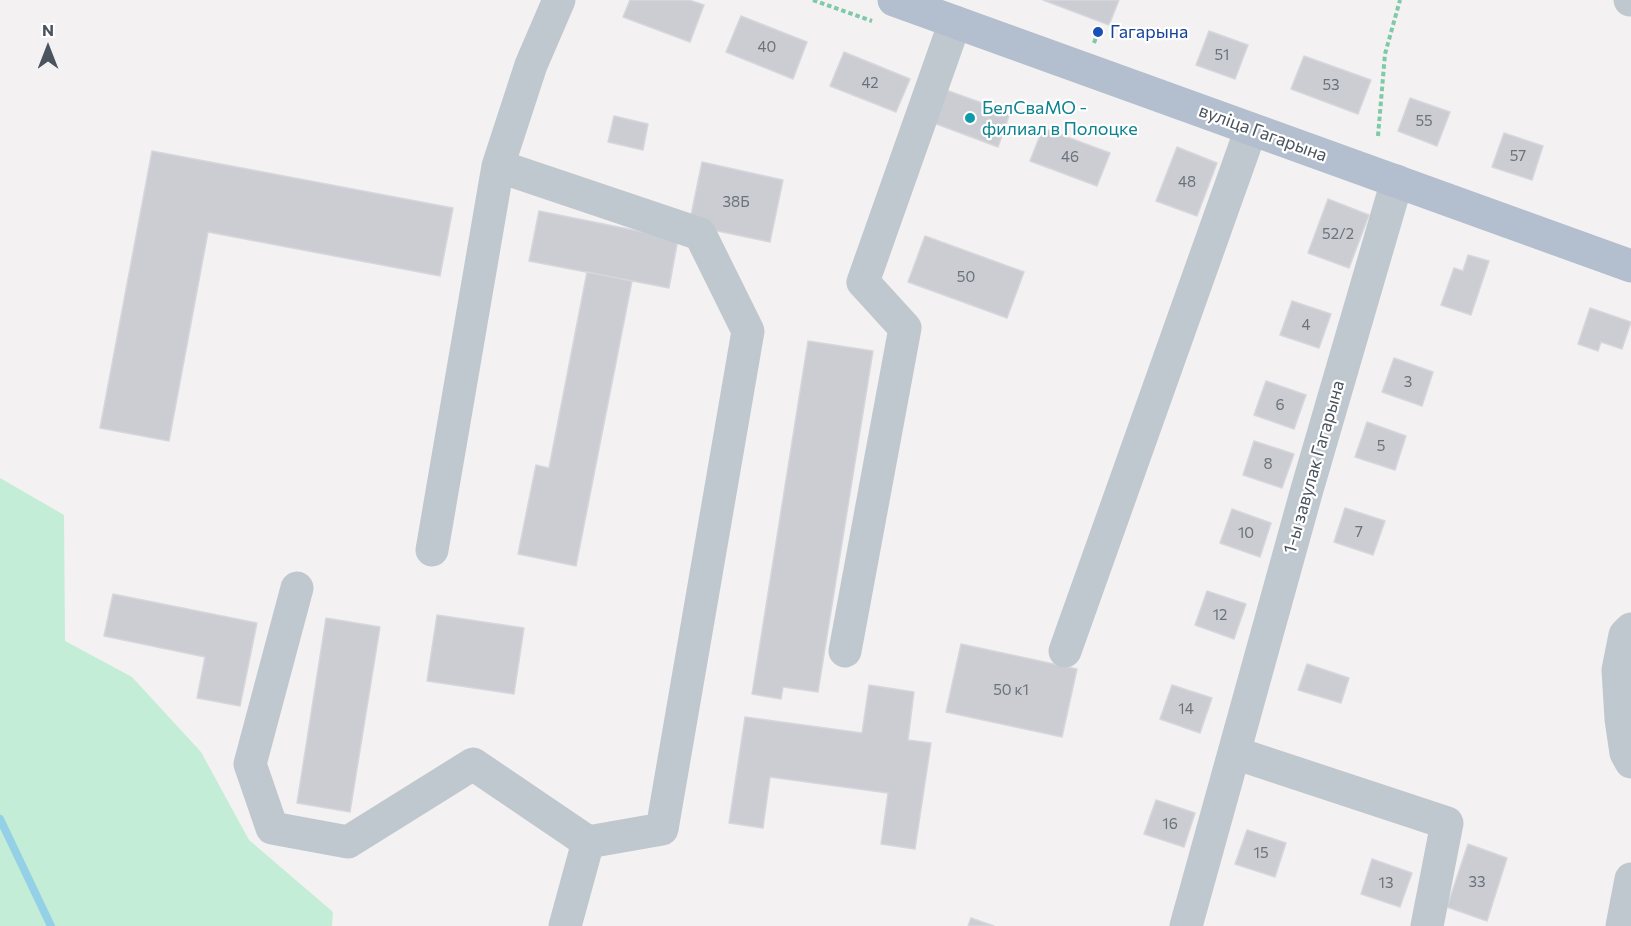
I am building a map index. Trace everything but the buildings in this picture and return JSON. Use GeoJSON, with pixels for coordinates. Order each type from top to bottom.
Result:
{"type":"FeatureCollection","features":[{"type":"Feature","properties":{"kind":"main road","name":"вуліца Гагарына"},"geometry":{"type":"LineString","coordinates":[[894,0],[1631,266]]}},
{"type":"Feature","properties":{"kind":"street"},"geometry":{"type":"LineString","coordinates":[[432,550],[498,166],[531,65],[559,0]]}},
{"type":"Feature","properties":{"kind":"street"},"geometry":{"type":"LineString","coordinates":[[845,651],[905,328],[863,282],[956,22]]}},
{"type":"Feature","properties":{"kind":"street"},"geometry":{"type":"LineString","coordinates":[[1065,651],[1251,129]]}},
{"type":"Feature","properties":{"kind":"street"},"geometry":{"type":"LineString","coordinates":[[297,588],[250,764],[272,828],[348,842],[473,764],[588,842],[662,829],[748,332],[700,234],[498,166]]}},
{"type":"Feature","properties":{"kind":"street","name":"1-ы завулак Гагарына"},"geometry":{"type":"LineString","coordinates":[[1186,926],[1306,493],[1397,182]]}},
{"type":"Feature","properties":{"kind":"street"},"geometry":{"type":"LineString","coordinates":[[1631,629],[1625,635],[1618,670],[1621,719],[1626,753],[1631,762]]}},
{"type":"Feature","properties":{"kind":"street"},"geometry":{"type":"LineString","coordinates":[[1235,753],[1447,823],[1427,926]]}},
{"type":"Feature","properties":{"kind":"street"},"geometry":{"type":"LineString","coordinates":[[565,926],[588,842]]}},
{"type":"Feature","properties":{"kind":"street"},"geometry":{"type":"LineString","coordinates":[[1622,926],[1631,879]]}},
{"type":"Feature","properties":{"kind":"path"},"geometry":{"type":"LineString","coordinates":[[1378,136],[1385,54],[1400,0]]}},
{"type":"Feature","properties":{"kind":"green space"},"geometry":{"type":"Polygon","coordinates":[[[0,478],[64,515],[65,641],[132,677],[201,752],[249,840],[333,912],[332,926],[0,926],[0,478]]]}},
{"type":"Feature","properties":{"kind":"waterway"},"geometry":{"type":"LineString","coordinates":[[0,819],[51,926]]}},
{"type":"Feature","properties":{"kind":"place","name":"Гагарына"},"geometry":{"type":"Point","coordinates":[1098,32]}},
{"type":"Feature","properties":{"kind":"place","name":"БелСваМО - филиал в Полоцке"},"geometry":{"type":"Point","coordinates":[970,118]}}]}
